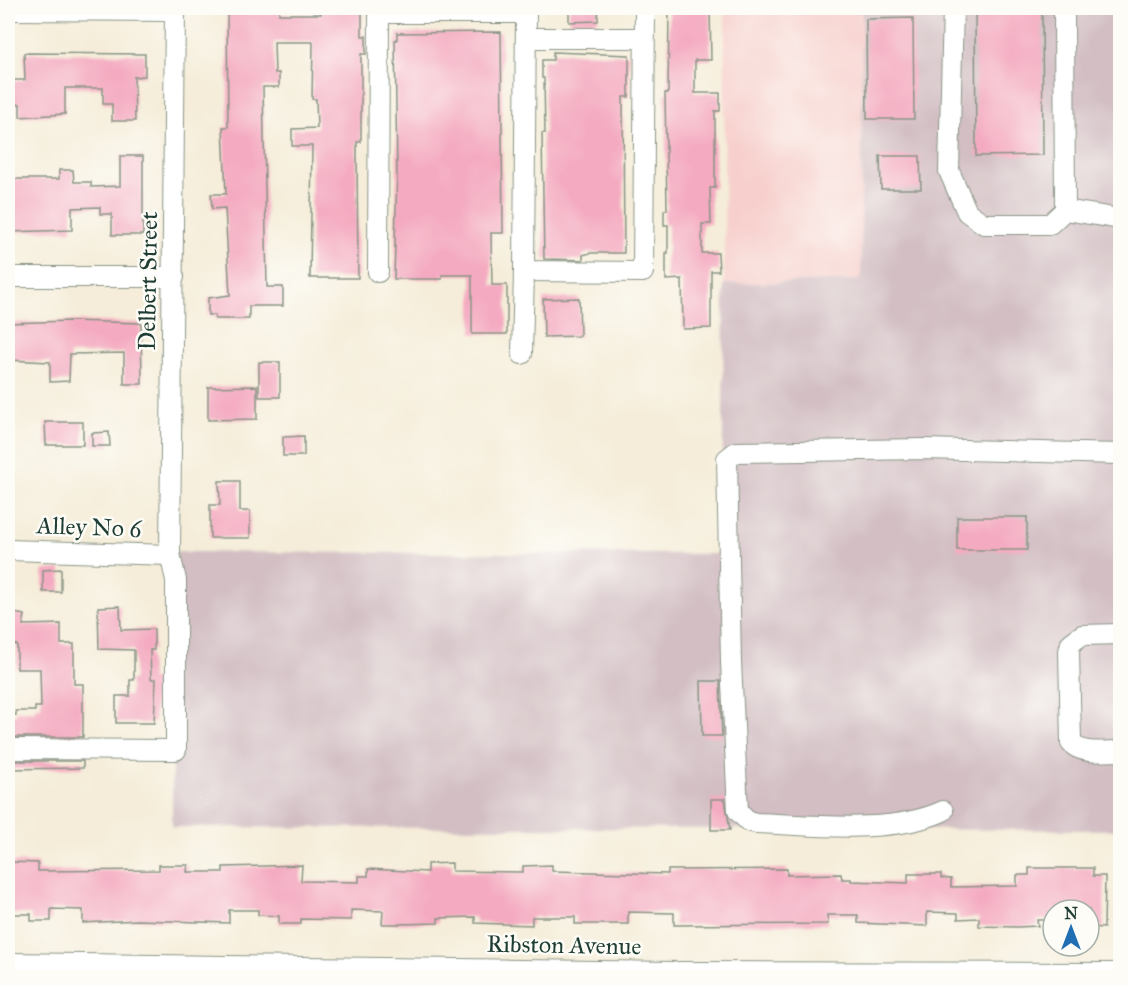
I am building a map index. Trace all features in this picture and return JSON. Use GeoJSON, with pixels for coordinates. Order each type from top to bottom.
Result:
{"type":"FeatureCollection","features":[{"type":"Feature","properties":{"kind":"street"},"geometry":{"type":"LineString","coordinates":[[524,272],[643,272],[645,8]]}},
{"type":"Feature","properties":{"kind":"street"},"geometry":{"type":"LineString","coordinates":[[953,8],[949,171],[967,212],[984,224],[1050,224],[1065,210],[1064,8]]}},
{"type":"Feature","properties":{"kind":"street"},"geometry":{"type":"LineString","coordinates":[[8,10],[175,9]]}},
{"type":"Feature","properties":{"kind":"street","name":"Delbert Street"},"geometry":{"type":"LineString","coordinates":[[8,749],[176,750],[176,580],[170,555],[175,9]]}},
{"type":"Feature","properties":{"kind":"street"},"geometry":{"type":"LineString","coordinates":[[378,272],[379,10],[526,10],[522,354]]}},
{"type":"Feature","properties":{"kind":"street"},"geometry":{"type":"LineString","coordinates":[[526,38],[644,38]]}},
{"type":"Feature","properties":{"kind":"street"},"geometry":{"type":"LineString","coordinates":[[1065,210],[1120,219]]}},
{"type":"Feature","properties":{"kind":"street"},"geometry":{"type":"LineString","coordinates":[[8,277],[174,277]]}},
{"type":"Feature","properties":{"kind":"street"},"geometry":{"type":"LineString","coordinates":[[943,811],[925,819],[879,825],[813,825],[756,823],[748,821],[738,811],[731,662],[727,459],[736,452],[922,448],[1120,454]]}},
{"type":"Feature","properties":{"kind":"street","name":"Alley No 6"},"geometry":{"type":"LineString","coordinates":[[8,550],[170,555]]}},
{"type":"Feature","properties":{"kind":"street"},"geometry":{"type":"LineString","coordinates":[[1120,634],[1082,635],[1071,643],[1069,651],[1071,743],[1075,748],[1084,750],[1120,751]]}},
{"type":"Feature","properties":{"kind":"street","name":"Ribston Avenue"},"geometry":{"type":"LineString","coordinates":[[8,963],[677,975],[1120,973]]}},
{"type":"Feature","properties":{"kind":"shaded area"},"geometry":{"type":"Polygon","coordinates":[[[725,8],[862,8],[861,280],[724,284],[725,8]]]}},
{"type":"Feature","properties":{"kind":"shaded area"},"geometry":{"type":"Polygon","coordinates":[[[862,8],[1120,8],[1120,830],[172,827],[173,552],[722,554],[724,284],[861,280],[862,8]]]}},
{"type":"Feature","properties":{"kind":"building"},"geometry":{"type":"Polygon","coordinates":[[[227,8],[279,8],[279,14],[321,14],[321,8],[362,8],[362,36],[366,36],[366,54],[361,54],[361,142],[357,142],[358,278],[310,278],[312,146],[292,146],[292,129],[317,128],[316,99],[312,99],[313,42],[274,42],[275,73],[279,73],[279,87],[263,87],[267,287],[283,287],[283,306],[249,306],[249,319],[215,319],[215,315],[208,315],[208,298],[230,295],[225,208],[212,209],[211,194],[226,194],[223,127],[228,127],[227,8]]]}},
{"type":"Feature","properties":{"kind":"building"},"geometry":{"type":"Polygon","coordinates":[[[569,8],[598,8],[598,21],[569,22],[569,8]]]}},
{"type":"Feature","properties":{"kind":"building"},"geometry":{"type":"Polygon","coordinates":[[[669,8],[710,8],[711,60],[695,60],[695,93],[720,93],[720,111],[715,111],[715,188],[710,188],[711,224],[702,224],[702,253],[718,253],[719,271],[711,271],[711,328],[683,329],[682,279],[666,280],[668,225],[664,225],[664,210],[667,210],[665,93],[668,93],[669,8]]]}},
{"type":"Feature","properties":{"kind":"building"},"geometry":{"type":"Polygon","coordinates":[[[975,8],[1042,8],[1043,155],[976,156],[975,8]]]}},
{"type":"Feature","properties":{"kind":"building"},"geometry":{"type":"Polygon","coordinates":[[[913,18],[914,119],[867,119],[866,19],[913,18]]]}},
{"type":"Feature","properties":{"kind":"building"},"geometry":{"type":"Polygon","coordinates":[[[501,32],[503,233],[491,233],[492,285],[507,285],[507,334],[472,334],[472,275],[442,275],[442,279],[394,279],[397,173],[395,40],[397,40],[397,33],[501,32]]]}},
{"type":"Feature","properties":{"kind":"building"},"geometry":{"type":"Polygon","coordinates":[[[553,52],[629,55],[629,97],[623,97],[624,253],[590,253],[583,255],[583,260],[544,259],[542,133],[545,133],[542,60],[553,60],[553,52]]]}},
{"type":"Feature","properties":{"kind":"building"},"geometry":{"type":"Polygon","coordinates":[[[24,53],[145,54],[145,76],[134,77],[135,121],[112,121],[112,104],[103,104],[103,88],[65,88],[65,114],[20,117],[20,104],[8,104],[8,80],[25,80],[24,53]]]}},
{"type":"Feature","properties":{"kind":"building"},"geometry":{"type":"Polygon","coordinates":[[[120,156],[143,156],[143,235],[112,235],[112,214],[100,214],[100,207],[72,208],[72,230],[8,232],[8,179],[59,179],[59,170],[73,170],[74,182],[91,182],[91,187],[120,186],[120,156]]]}},
{"type":"Feature","properties":{"kind":"building"},"geometry":{"type":"Polygon","coordinates":[[[880,156],[920,156],[921,189],[881,189],[880,156]]]}},
{"type":"Feature","properties":{"kind":"building"},"geometry":{"type":"Polygon","coordinates":[[[579,298],[580,336],[544,337],[543,299],[579,298]]]}},
{"type":"Feature","properties":{"kind":"building"},"geometry":{"type":"Polygon","coordinates":[[[70,321],[141,323],[142,384],[124,384],[124,353],[70,354],[69,381],[50,382],[50,362],[8,360],[8,323],[70,321]]]}},
{"type":"Feature","properties":{"kind":"building"},"geometry":{"type":"Polygon","coordinates":[[[259,362],[280,362],[280,397],[259,397],[259,362]]]}},
{"type":"Feature","properties":{"kind":"building"},"geometry":{"type":"Polygon","coordinates":[[[257,386],[257,419],[208,420],[208,387],[257,386]]]}},
{"type":"Feature","properties":{"kind":"building"},"geometry":{"type":"Polygon","coordinates":[[[45,422],[83,422],[83,445],[46,445],[45,422]]]}},
{"type":"Feature","properties":{"kind":"building"},"geometry":{"type":"Polygon","coordinates":[[[109,432],[110,446],[92,446],[92,433],[109,432]]]}},
{"type":"Feature","properties":{"kind":"building"},"geometry":{"type":"Polygon","coordinates":[[[304,436],[304,456],[283,456],[283,437],[304,436]]]}},
{"type":"Feature","properties":{"kind":"building"},"geometry":{"type":"Polygon","coordinates":[[[219,481],[240,481],[240,511],[250,511],[250,538],[210,538],[210,505],[220,505],[219,481]]]}},
{"type":"Feature","properties":{"kind":"building"},"geometry":{"type":"Polygon","coordinates":[[[957,517],[1027,517],[1027,550],[957,550],[957,517]]]}},
{"type":"Feature","properties":{"kind":"building"},"geometry":{"type":"Polygon","coordinates":[[[61,569],[61,592],[43,592],[43,570],[61,569]]]}},
{"type":"Feature","properties":{"kind":"building"},"geometry":{"type":"Polygon","coordinates":[[[120,606],[121,630],[154,629],[154,650],[150,650],[151,679],[156,679],[154,723],[116,723],[116,696],[130,696],[130,680],[134,680],[134,650],[99,649],[98,607],[120,606]]]}},
{"type":"Feature","properties":{"kind":"building"},"geometry":{"type":"Polygon","coordinates":[[[8,612],[25,615],[23,625],[61,624],[61,644],[74,644],[74,684],[83,684],[83,737],[8,737],[8,715],[16,715],[16,711],[35,711],[35,707],[41,707],[40,669],[17,669],[17,645],[8,643],[8,612]]]}},
{"type":"Feature","properties":{"kind":"building"},"geometry":{"type":"Polygon","coordinates":[[[701,681],[720,681],[722,736],[702,736],[701,681]]]}},
{"type":"Feature","properties":{"kind":"building"},"geometry":{"type":"Polygon","coordinates":[[[8,761],[83,761],[83,768],[8,769],[8,761]]]}},
{"type":"Feature","properties":{"kind":"building"},"geometry":{"type":"Polygon","coordinates":[[[711,799],[725,799],[730,830],[711,830],[711,799]]]}},
{"type":"Feature","properties":{"kind":"building"},"geometry":{"type":"Polygon","coordinates":[[[9,862],[38,863],[38,871],[159,870],[159,865],[188,865],[187,872],[223,872],[223,867],[302,865],[301,881],[359,882],[359,876],[368,876],[368,869],[427,872],[427,864],[452,863],[452,871],[523,872],[523,866],[552,865],[552,871],[668,874],[668,870],[787,869],[787,875],[841,874],[842,879],[851,879],[851,881],[908,883],[908,874],[941,874],[941,878],[951,879],[951,887],[1017,886],[1017,875],[1029,875],[1029,868],[1093,868],[1093,876],[1105,876],[1104,928],[1101,928],[1101,898],[1041,898],[1041,920],[1037,920],[1038,926],[1017,927],[979,926],[979,918],[958,919],[958,913],[927,912],[927,926],[858,923],[858,915],[827,915],[828,924],[674,925],[674,913],[628,912],[628,924],[575,924],[575,917],[532,917],[532,925],[475,923],[475,917],[438,918],[438,923],[382,924],[383,911],[351,910],[351,920],[301,919],[301,924],[279,924],[279,916],[258,915],[258,910],[229,910],[229,923],[138,920],[83,923],[83,910],[51,909],[51,921],[31,921],[31,914],[8,914],[9,862]]]}}]}
